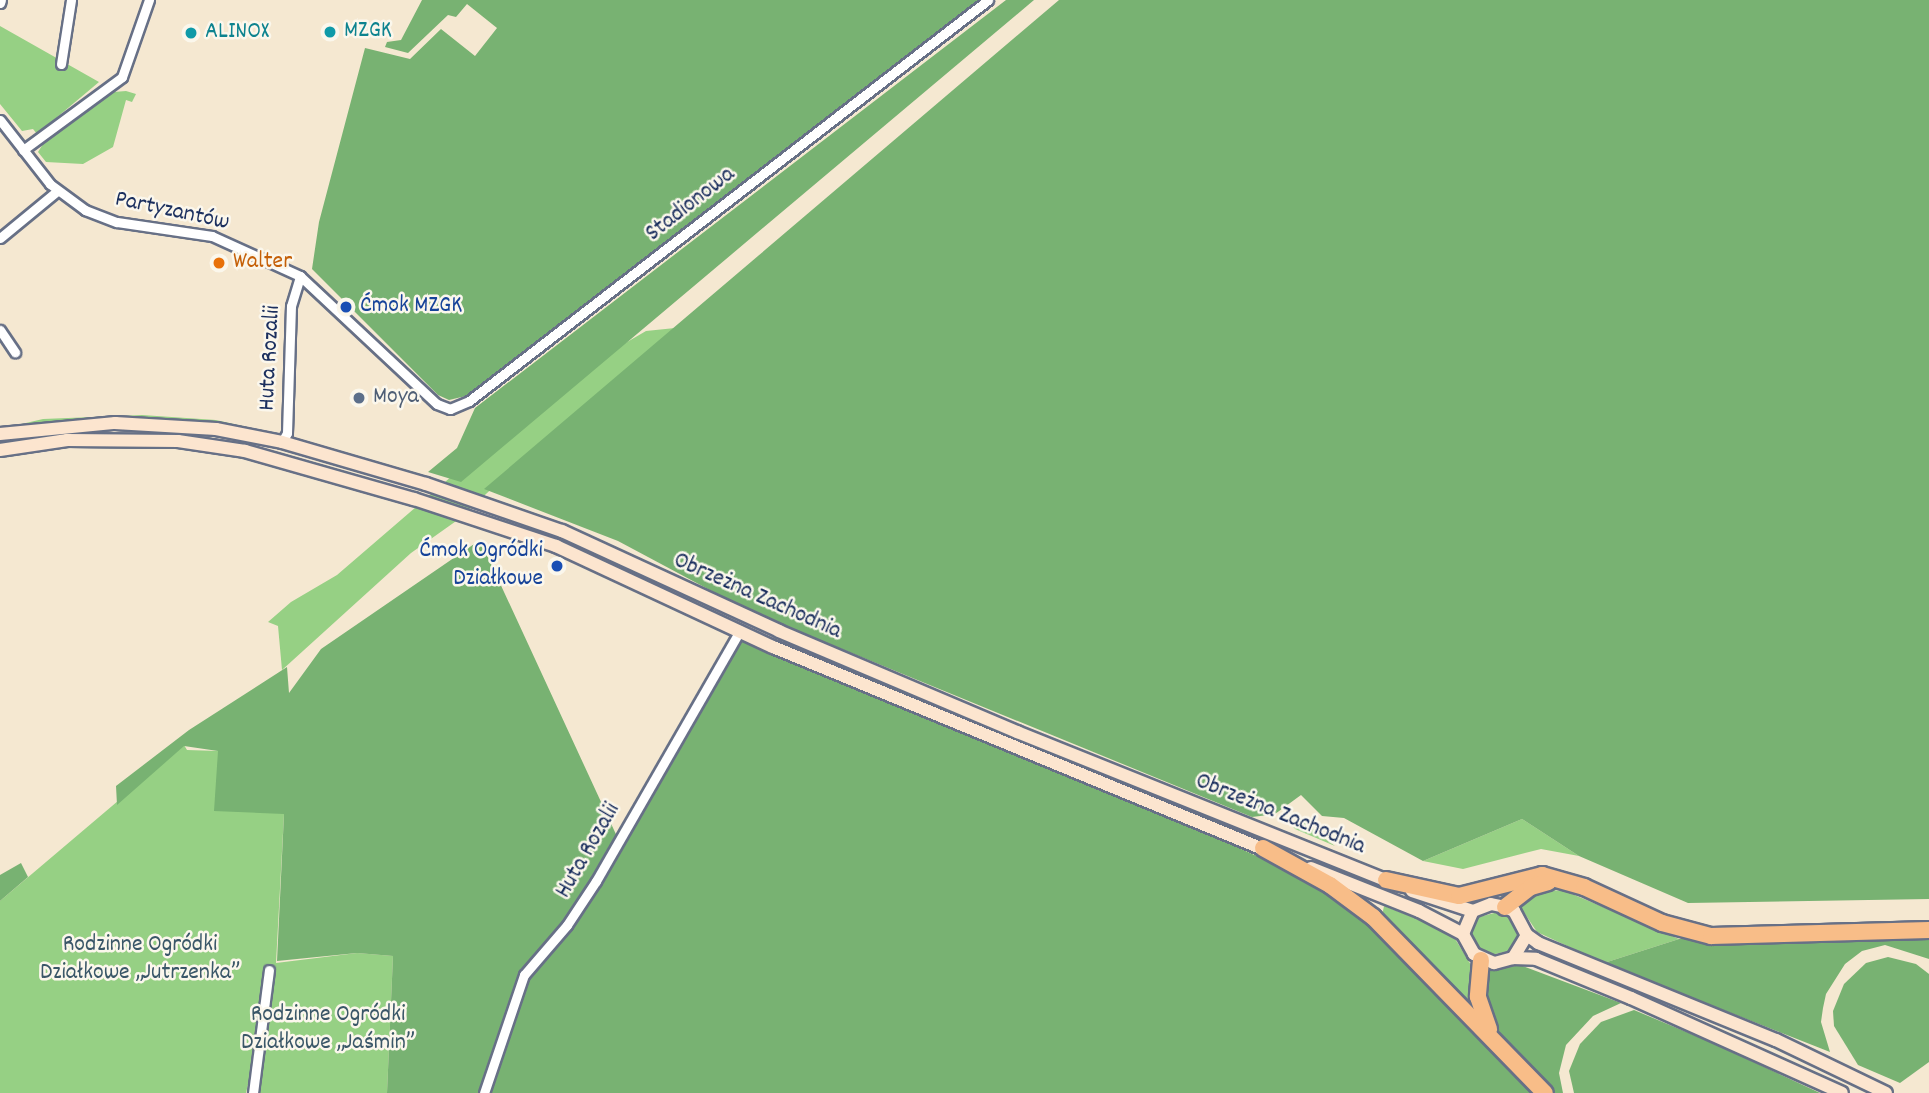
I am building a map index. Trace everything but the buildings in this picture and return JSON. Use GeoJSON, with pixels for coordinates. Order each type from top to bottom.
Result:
{"type":"FeatureCollection","features":[{"type":"Feature","properties":{"kind":"highway"},"geometry":{"type":"LineString","coordinates":[[1263,848],[1330,884],[1373,917],[1545,1093]]}},
{"type":"Feature","properties":{"kind":"highway"},"geometry":{"type":"LineString","coordinates":[[1386,880],[1459,896],[1528,877],[1561,880],[1696,934],[1929,930]]}},
{"type":"Feature","properties":{"kind":"highway"},"geometry":{"type":"LineString","coordinates":[[1505,906],[1531,887],[1561,880]]}},
{"type":"Feature","properties":{"kind":"highway"},"geometry":{"type":"LineString","coordinates":[[1482,960],[1480,1011],[1508,1055]]}},
{"type":"Feature","properties":{"kind":"street"},"geometry":{"type":"LineString","coordinates":[[61,64],[71,0]]}},
{"type":"Feature","properties":{"kind":"street"},"geometry":{"type":"LineString","coordinates":[[23,150],[122,77],[149,0]]}},
{"type":"Feature","properties":{"kind":"street","name":"Stadionowa"},"geometry":{"type":"LineString","coordinates":[[415,384],[443,408],[465,404],[988,0]]}},
{"type":"Feature","properties":{"kind":"street","name":"Partyzantów"},"geometry":{"type":"LineString","coordinates":[[0,120],[57,191],[98,216],[212,236],[300,276],[415,384]]}},
{"type":"Feature","properties":{"kind":"street"},"geometry":{"type":"LineString","coordinates":[[0,238],[57,191]]}},
{"type":"Feature","properties":{"kind":"street","name":"Huta Rozalii"},"geometry":{"type":"LineString","coordinates":[[282,442],[287,433],[291,306],[300,276]]}},
{"type":"Feature","properties":{"kind":"street"},"geometry":{"type":"LineString","coordinates":[[0,330],[15,352]]}},
{"type":"Feature","properties":{"kind":"street","name":"Obrzeżna Zachodnia"},"geometry":{"type":"LineString","coordinates":[[0,434],[51,426],[146,423],[216,429],[282,442],[426,484],[517,514],[1017,732],[1454,908],[1473,911]]}},
{"type":"Feature","properties":{"kind":"street","name":"Obrzeżna Zachodnia"},"geometry":{"type":"LineString","coordinates":[[0,450],[68,440],[177,441],[245,451],[509,529],[740,631],[1419,911],[1463,934]]}},
{"type":"Feature","properties":{"kind":"street","name":"Huta Rozalii"},"geometry":{"type":"LineString","coordinates":[[484,1093],[524,975],[567,925],[596,881],[740,631]]}},
{"type":"Feature","properties":{"kind":"street"},"geometry":{"type":"LineString","coordinates":[[1842,1093],[1631,998],[1536,959],[1513,958],[1494,963],[1482,960],[1463,934],[1473,911],[1491,904],[1505,906],[1514,911],[1527,934],[1549,948],[1776,1040],[1880,1090]]}},
{"type":"Feature","properties":{"kind":"street"},"geometry":{"type":"LineString","coordinates":[[1513,958],[1527,934]]}},
{"type":"Feature","properties":{"kind":"street"},"geometry":{"type":"LineString","coordinates":[[253,1093],[269,970]]}},
{"type":"Feature","properties":{"kind":"green space"},"geometry":{"type":"Polygon","coordinates":[[[422,0],[979,0],[470,395],[449,400],[438,395],[312,269],[319,222],[365,48],[410,59],[441,29],[475,56],[497,28],[467,4],[456,17],[448,15],[408,53],[385,47],[387,42],[401,40],[422,0]]]}},
{"type":"Feature","properties":{"kind":"green space"},"geometry":{"type":"Polygon","coordinates":[[[1006,0],[1034,0],[461,482],[428,472],[457,448],[475,408],[1006,0]]]}},
{"type":"Feature","properties":{"kind":"green space"},"geometry":{"type":"Polygon","coordinates":[[[1059,0],[1929,0],[1929,899],[1688,903],[1579,856],[1522,819],[1423,861],[1344,818],[1322,816],[1301,795],[1275,814],[1252,817],[815,638],[736,604],[618,541],[484,489],[1059,0]]]}},
{"type":"Feature","properties":{"kind":"green space"},"geometry":{"type":"Polygon","coordinates":[[[0,26],[99,82],[37,134],[33,129],[22,131],[0,104],[0,26]]]}},
{"type":"Feature","properties":{"kind":"green space"},"geometry":{"type":"Polygon","coordinates":[[[114,92],[136,94],[132,102],[126,100],[113,147],[83,164],[46,162],[38,152],[43,144],[114,92]]]}},
{"type":"Feature","properties":{"kind":"green space"},"geometry":{"type":"Polygon","coordinates":[[[704,325],[525,458],[459,519],[411,553],[282,670],[278,626],[268,622],[291,602],[337,575],[567,377],[646,331],[704,325]]]}},
{"type":"Feature","properties":{"kind":"green space"},"geometry":{"type":"Polygon","coordinates":[[[142,415],[216,420],[278,434],[140,418],[68,420],[0,429],[43,419],[142,415]]]}},
{"type":"Feature","properties":{"kind":"green space"},"geometry":{"type":"Polygon","coordinates":[[[480,540],[620,843],[741,638],[1195,828],[1296,874],[1355,910],[1536,1093],[387,1093],[393,956],[357,953],[277,961],[284,814],[214,811],[218,751],[184,746],[117,805],[116,786],[189,730],[287,667],[289,693],[321,649],[480,540]]]}},
{"type":"Feature","properties":{"kind":"green space","name":"Rodzinne Ogródki Działkowe „Jutrzenka”"},"geometry":{"type":"Polygon","coordinates":[[[184,745],[187,750],[219,751],[284,814],[276,963],[357,953],[393,956],[387,1093],[259,1093],[276,967],[246,1093],[0,1093],[0,901],[184,745]]]}},
{"type":"Feature","properties":{"kind":"green space"},"geometry":{"type":"Polygon","coordinates":[[[1299,816],[1335,846],[1295,829],[1291,824],[1299,816]]]}},
{"type":"Feature","properties":{"kind":"green space"},"geometry":{"type":"Polygon","coordinates":[[[1522,819],[1579,856],[1541,849],[1463,869],[1423,861],[1522,819]]]}},
{"type":"Feature","properties":{"kind":"green space"},"geometry":{"type":"Polygon","coordinates":[[[21,863],[28,877],[0,901],[0,875],[21,863]]]}},
{"type":"Feature","properties":{"kind":"green space"},"geometry":{"type":"Polygon","coordinates":[[[1548,890],[1565,891],[1679,939],[1604,963],[1537,932],[1519,905],[1548,890]]]}},
{"type":"Feature","properties":{"kind":"green space"},"geometry":{"type":"Polygon","coordinates":[[[1384,906],[1451,932],[1471,965],[1479,1022],[1382,916],[1384,906]]]}},
{"type":"Feature","properties":{"kind":"green space"},"geometry":{"type":"Polygon","coordinates":[[[1498,912],[1510,918],[1521,938],[1509,951],[1491,955],[1478,948],[1468,930],[1479,917],[1498,912]]]}},
{"type":"Feature","properties":{"kind":"green space"},"geometry":{"type":"Polygon","coordinates":[[[1929,935],[1929,959],[1885,945],[1862,951],[1845,964],[1826,994],[1823,1008],[1821,1022],[1830,1052],[1604,963],[1679,939],[1929,935]]]}},
{"type":"Feature","properties":{"kind":"green space"},"geometry":{"type":"Polygon","coordinates":[[[1888,957],[1916,964],[1929,974],[1929,1062],[1900,1083],[1858,1065],[1834,1026],[1833,1011],[1844,984],[1866,963],[1888,957]]]}},
{"type":"Feature","properties":{"kind":"green space"},"geometry":{"type":"Polygon","coordinates":[[[1520,965],[1621,1003],[1593,1016],[1566,1045],[1559,1073],[1563,1093],[1555,1093],[1505,1041],[1486,1010],[1484,972],[1520,965]]]}},
{"type":"Feature","properties":{"kind":"green space"},"geometry":{"type":"Polygon","coordinates":[[[1634,1010],[1820,1093],[1574,1093],[1569,1071],[1580,1044],[1601,1022],[1634,1010]]]}},
{"type":"Feature","properties":{"kind":"place","name":"MZGK"},"geometry":{"type":"Point","coordinates":[330,32]}},
{"type":"Feature","properties":{"kind":"place","name":"ALINOX"},"geometry":{"type":"Point","coordinates":[191,33]}},
{"type":"Feature","properties":{"kind":"place","name":"Walter"},"geometry":{"type":"Point","coordinates":[219,263]}},
{"type":"Feature","properties":{"kind":"place","name":"Ćmok MZGK"},"geometry":{"type":"Point","coordinates":[346,307]}},
{"type":"Feature","properties":{"kind":"place","name":"Moya"},"geometry":{"type":"Point","coordinates":[359,398]}},
{"type":"Feature","properties":{"kind":"place","name":"Ćmok Ogródki Działkowe"},"geometry":{"type":"Point","coordinates":[557,566]}},
{"type":"Feature","properties":{"kind":"park label","name":"Rodzinne Ogródki Działkowe „Jaśmin”"},"geometry":{"type":"Point","coordinates":[328,1030]}}]}
